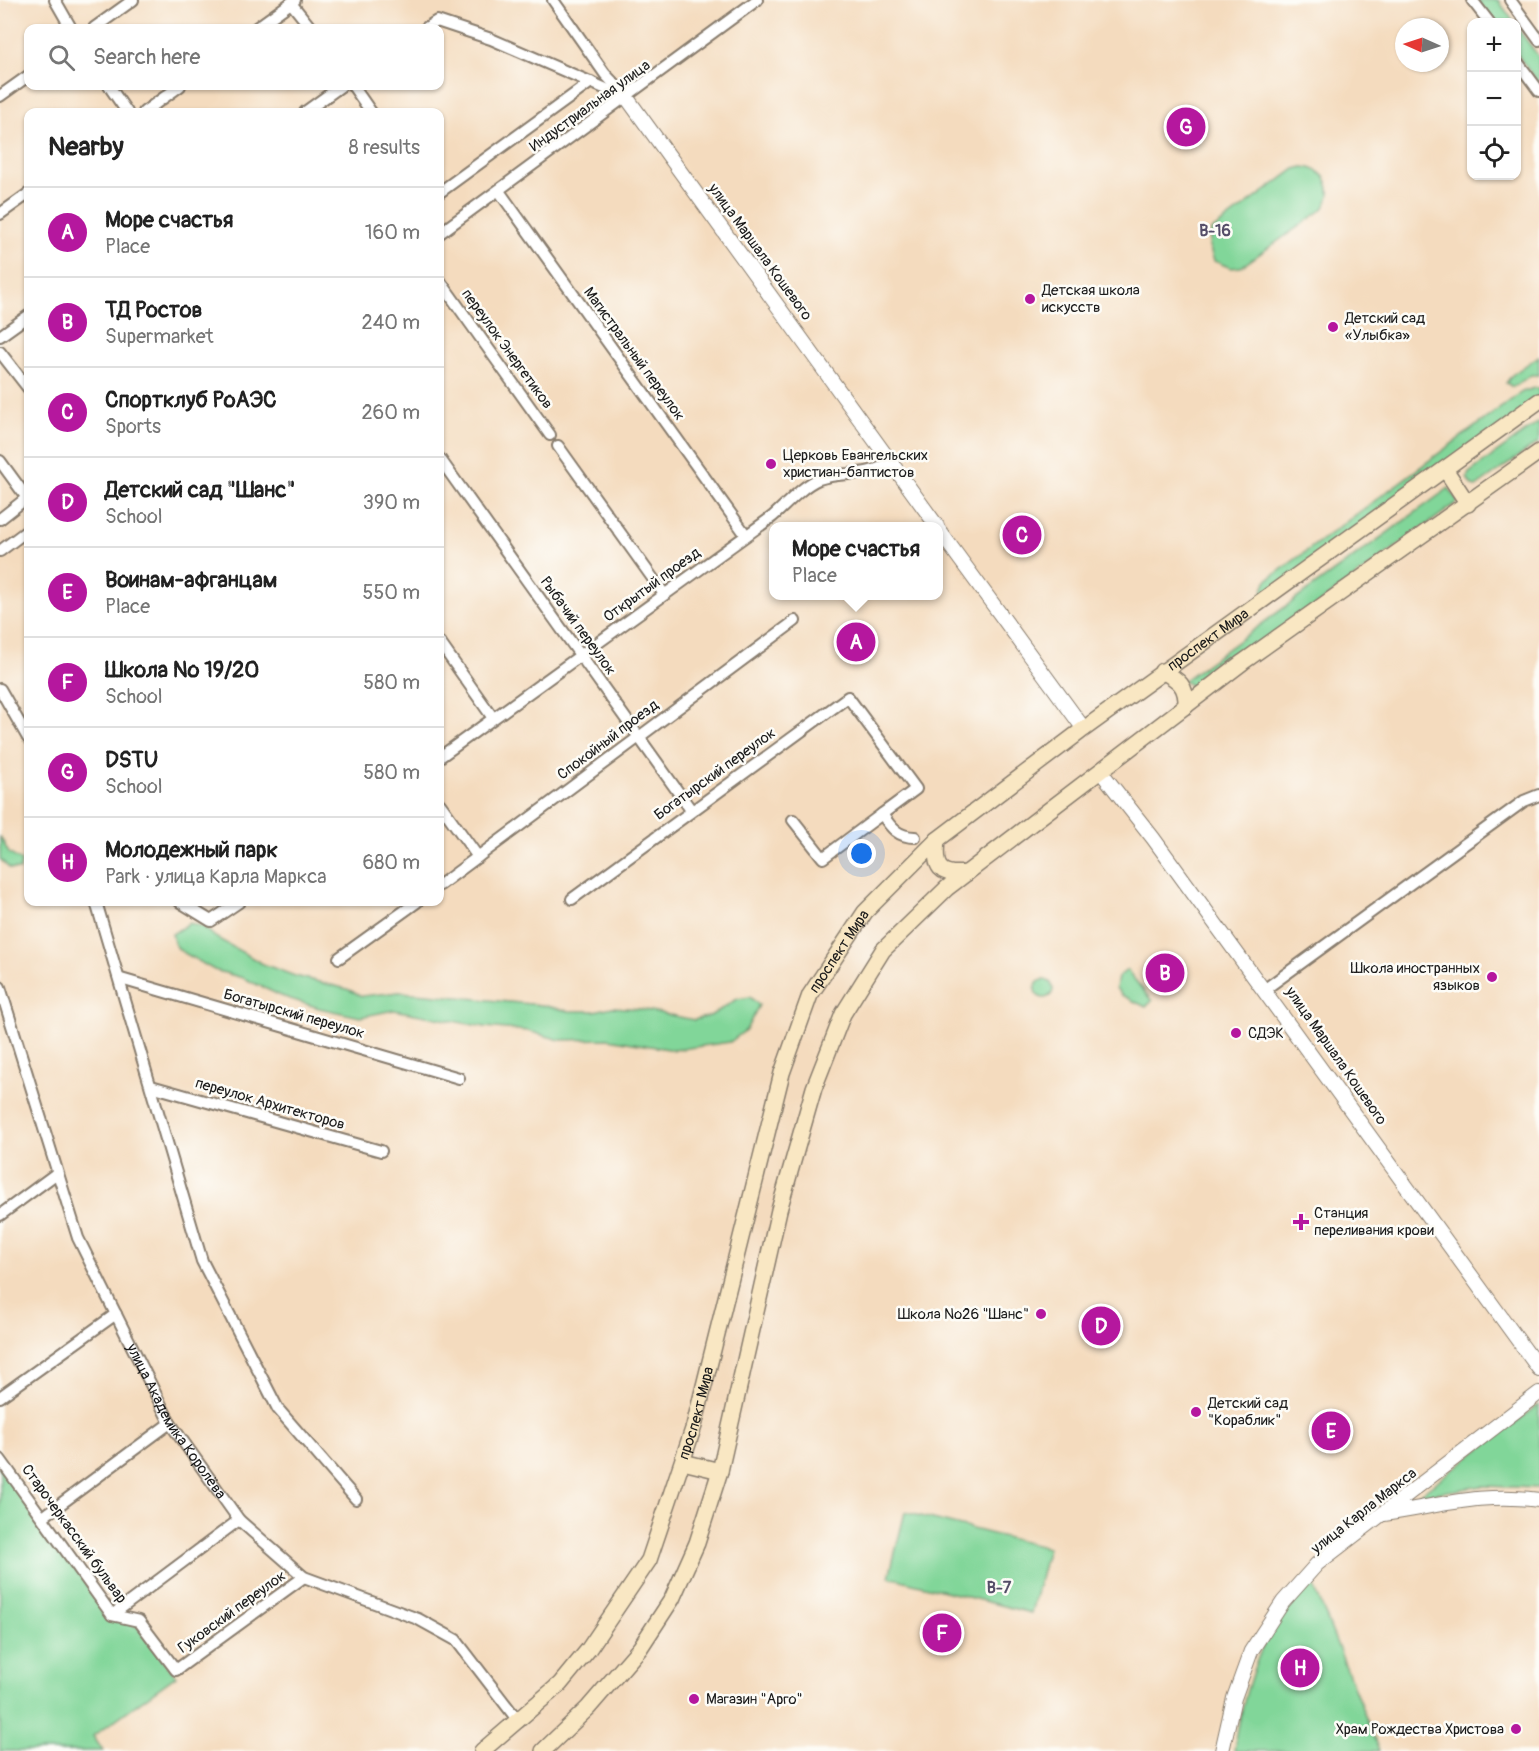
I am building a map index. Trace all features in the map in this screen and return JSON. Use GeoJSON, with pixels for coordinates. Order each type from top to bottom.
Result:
{"type":"FeatureCollection","features":[{"type":"Feature","properties":{"kind":"main road","name":"проспект Мира"},"geometry":{"type":"LineString","coordinates":[[482,1751],[502,1745],[519,1722],[560,1684],[588,1650],[649,1560],[683,1462],[782,1073],[810,995],[865,912],[937,840],[1082,730],[1539,401]]}},
{"type":"Feature","properties":{"kind":"main road"},"geometry":{"type":"LineString","coordinates":[[543,1751],[615,1678],[640,1648],[672,1599],[698,1543],[720,1471],[780,1210],[814,1088],[843,1014],[884,950],[947,888],[1243,662],[1539,452]]}},
{"type":"Feature","properties":{"kind":"main road"},"geometry":{"type":"LineString","coordinates":[[1445,469],[1468,504]]}},
{"type":"Feature","properties":{"kind":"main road"},"geometry":{"type":"LineString","coordinates":[[1162,671],[1180,681],[1186,694],[1186,706]]}},
{"type":"Feature","properties":{"kind":"main road"},"geometry":{"type":"LineString","coordinates":[[937,840],[935,857],[938,867],[950,875],[967,873]]}},
{"type":"Feature","properties":{"kind":"main road"},"geometry":{"type":"LineString","coordinates":[[683,1462],[720,1471]]}},
{"type":"Feature","properties":{"kind":"street"},"geometry":{"type":"LineString","coordinates":[[55,0],[69,24]]}},
{"type":"Feature","properties":{"kind":"street"},"geometry":{"type":"LineString","coordinates":[[100,24],[134,0]]}},
{"type":"Feature","properties":{"kind":"street","name":"улица Маршала Кошевого"},"geometry":{"type":"LineString","coordinates":[[553,0],[932,522]]}},
{"type":"Feature","properties":{"kind":"street","name":"Индустриальная улица"},"geometry":{"type":"LineString","coordinates":[[444,230],[626,99],[757,0]]}},
{"type":"Feature","properties":{"kind":"street"},"geometry":{"type":"LineString","coordinates":[[1473,0],[1486,18]]}},
{"type":"Feature","properties":{"kind":"street"},"geometry":{"type":"LineString","coordinates":[[1510,0],[1539,40]]}},
{"type":"Feature","properties":{"kind":"street"},"geometry":{"type":"LineString","coordinates":[[261,24],[293,1],[308,24]]}},
{"type":"Feature","properties":{"kind":"street"},"geometry":{"type":"LineString","coordinates":[[432,24],[437,21],[491,39],[626,99]]}},
{"type":"Feature","properties":{"kind":"street"},"geometry":{"type":"LineString","coordinates":[[1521,67],[1539,91]]}},
{"type":"Feature","properties":{"kind":"street"},"geometry":{"type":"LineString","coordinates":[[0,96],[24,79]]}},
{"type":"Feature","properties":{"kind":"street"},"geometry":{"type":"LineString","coordinates":[[444,189],[591,82]]}},
{"type":"Feature","properties":{"kind":"street"},"geometry":{"type":"LineString","coordinates":[[112,90],[125,108]]}},
{"type":"Feature","properties":{"kind":"street"},"geometry":{"type":"LineString","coordinates":[[150,108],[174,90]]}},
{"type":"Feature","properties":{"kind":"street"},"geometry":{"type":"LineString","coordinates":[[310,108],[334,90]]}},
{"type":"Feature","properties":{"kind":"street"},"geometry":{"type":"LineString","coordinates":[[356,90],[368,108]]}},
{"type":"Feature","properties":{"kind":"street","name":"Магистральный переулок"},"geometry":{"type":"LineString","coordinates":[[499,191],[746,535]]}},
{"type":"Feature","properties":{"kind":"street"},"geometry":{"type":"LineString","coordinates":[[0,214],[24,197]]}},
{"type":"Feature","properties":{"kind":"street","name":"переулок Энергетиков"},"geometry":{"type":"LineString","coordinates":[[444,287],[550,435]]}},
{"type":"Feature","properties":{"kind":"street"},"geometry":{"type":"LineString","coordinates":[[0,336],[24,319]]}},
{"type":"Feature","properties":{"kind":"street"},"geometry":{"type":"LineString","coordinates":[[0,351],[24,383]]}},
{"type":"Feature","properties":{"kind":"street"},"geometry":{"type":"LineString","coordinates":[[558,446],[664,594]]}},
{"type":"Feature","properties":{"kind":"street"},"geometry":{"type":"LineString","coordinates":[[0,461],[24,492]]}},
{"type":"Feature","properties":{"kind":"street","name":"Открытый проезд"},"geometry":{"type":"LineString","coordinates":[[444,754],[746,535],[819,479],[862,475],[889,463]]}},
{"type":"Feature","properties":{"kind":"street","name":"Рыбачий переулок"},"geometry":{"type":"LineString","coordinates":[[444,465],[691,810]]}},
{"type":"Feature","properties":{"kind":"street"},"geometry":{"type":"LineString","coordinates":[[0,519],[24,500]]}},
{"type":"Feature","properties":{"kind":"street"},"geometry":{"type":"LineString","coordinates":[[0,551],[24,537]]}},
{"type":"Feature","properties":{"kind":"street","name":"улица Маршала Кошевого"},"geometry":{"type":"LineString","coordinates":[[943,537],[1082,730]]}},
{"type":"Feature","properties":{"kind":"street","name":"Спокойный проезд"},"geometry":{"type":"LineString","coordinates":[[444,882],[795,621]]}},
{"type":"Feature","properties":{"kind":"street"},"geometry":{"type":"LineString","coordinates":[[444,649],[493,718]]}},
{"type":"Feature","properties":{"kind":"street"},"geometry":{"type":"LineString","coordinates":[[0,689],[24,731]]}},
{"type":"Feature","properties":{"kind":"street","name":"Богатырский переулок"},"geometry":{"type":"LineString","coordinates":[[572,898],[848,697],[916,789],[882,814]]}},
{"type":"Feature","properties":{"kind":"street"},"geometry":{"type":"LineString","coordinates":[[1103,770],[1539,1369]]}},
{"type":"Feature","properties":{"kind":"street","name":"улица Маршала Кошевого"},"geometry":{"type":"LineString","coordinates":[[1103,770],[1268,987],[1405,1183],[1539,1363]]}},
{"type":"Feature","properties":{"kind":"street"},"geometry":{"type":"LineString","coordinates":[[1268,987],[1524,801],[1539,795]]}},
{"type":"Feature","properties":{"kind":"street"},"geometry":{"type":"LineString","coordinates":[[444,810],[478,857]]}},
{"type":"Feature","properties":{"kind":"street"},"geometry":{"type":"LineString","coordinates":[[793,820],[823,858],[882,814],[894,831],[906,837],[915,837]]}},
{"type":"Feature","properties":{"kind":"street"},"geometry":{"type":"LineString","coordinates":[[100,906],[202,1261],[278,1409],[356,1499]]}},
{"type":"Feature","properties":{"kind":"street"},"geometry":{"type":"LineString","coordinates":[[187,906],[212,921],[233,906]]}},
{"type":"Feature","properties":{"kind":"street"},"geometry":{"type":"LineString","coordinates":[[339,958],[411,906]]}},
{"type":"Feature","properties":{"kind":"street","name":"Богатырский переулок"},"geometry":{"type":"LineString","coordinates":[[121,979],[459,1078]]}},
{"type":"Feature","properties":{"kind":"street","name":"улица Академика Королёва"},"geometry":{"type":"LineString","coordinates":[[0,987],[78,1238],[170,1423],[239,1520],[304,1577],[418,1619],[456,1640],[519,1722]]}},
{"type":"Feature","properties":{"kind":"street","name":"переулок Архитекторов"},"geometry":{"type":"LineString","coordinates":[[151,1086],[381,1152]]}},
{"type":"Feature","properties":{"kind":"street"},"geometry":{"type":"LineString","coordinates":[[0,1215],[57,1173]]}},
{"type":"Feature","properties":{"kind":"street"},"geometry":{"type":"LineString","coordinates":[[0,1397],[116,1314]]}},
{"type":"Feature","properties":{"kind":"street","name":"улица Карла Маркса"},"geometry":{"type":"LineString","coordinates":[[1224,1751],[1238,1697],[1253,1654],[1286,1603],[1319,1565],[1539,1395]]}},
{"type":"Feature","properties":{"kind":"street"},"geometry":{"type":"LineString","coordinates":[[43,1517],[170,1423]]}},
{"type":"Feature","properties":{"kind":"street","name":"Старочеркасский бульвар"},"geometry":{"type":"LineString","coordinates":[[0,1459],[112,1615],[139,1621],[177,1670]]}},
{"type":"Feature","properties":{"kind":"street"},"geometry":{"type":"LineString","coordinates":[[1384,1514],[1460,1499],[1515,1497],[1539,1500]]}},
{"type":"Feature","properties":{"kind":"street"},"geometry":{"type":"LineString","coordinates":[[112,1615],[239,1520]]}},
{"type":"Feature","properties":{"kind":"street","name":"Гуковский переулок"},"geometry":{"type":"LineString","coordinates":[[177,1670],[304,1577]]}},
{"type":"Feature","properties":{"kind":"green space"},"geometry":{"type":"Polygon","coordinates":[[[1477,0],[1498,0],[1511,18],[1490,18],[1477,0]]]}},
{"type":"Feature","properties":{"kind":"green space"},"geometry":{"type":"Polygon","coordinates":[[[1521,33],[1539,57],[1539,85],[1521,60],[1521,33]]]}},
{"type":"Feature","properties":{"kind":"green space"},"geometry":{"type":"Polygon","coordinates":[[[1303,167],[1318,172],[1327,182],[1329,196],[1322,210],[1241,267],[1231,268],[1214,261],[1209,246],[1211,231],[1295,169],[1303,167]]]}},
{"type":"Feature","properties":{"kind":"green space"},"geometry":{"type":"Polygon","coordinates":[[[1539,356],[1539,375],[1531,375],[1513,387],[1506,383],[1512,375],[1539,356]]]}},
{"type":"Feature","properties":{"kind":"green space"},"geometry":{"type":"Polygon","coordinates":[[[1539,388],[1539,399],[1260,600],[1266,581],[1522,392],[1539,388]]]}},
{"type":"Feature","properties":{"kind":"green space"},"geometry":{"type":"Polygon","coordinates":[[[1539,422],[1539,442],[1476,487],[1472,486],[1467,478],[1469,473],[1539,422]]]}},
{"type":"Feature","properties":{"kind":"green space"},"geometry":{"type":"Polygon","coordinates":[[[1449,488],[1458,502],[1192,696],[1190,685],[1183,681],[1449,488]]]}},
{"type":"Feature","properties":{"kind":"green space"},"geometry":{"type":"Polygon","coordinates":[[[0,836],[9,853],[21,861],[20,870],[10,869],[0,859],[0,836]]]}},
{"type":"Feature","properties":{"kind":"green space"},"geometry":{"type":"Polygon","coordinates":[[[189,923],[204,927],[215,937],[263,964],[295,976],[347,989],[362,996],[399,992],[541,1005],[569,1011],[595,1011],[612,1007],[641,1009],[694,1020],[710,1016],[737,999],[750,997],[759,1005],[746,1030],[730,1042],[674,1050],[609,1039],[560,1040],[528,1031],[485,1027],[394,1010],[360,1017],[319,1008],[281,996],[243,978],[214,970],[179,950],[174,943],[172,934],[189,923]]]}},
{"type":"Feature","properties":{"kind":"green space"},"geometry":{"type":"Polygon","coordinates":[[[1127,970],[1152,1001],[1146,1007],[1121,995],[1116,988],[1118,977],[1127,970]]]}},
{"type":"Feature","properties":{"kind":"green space"},"geometry":{"type":"Polygon","coordinates":[[[1044,980],[1050,983],[1053,989],[1050,995],[1044,998],[1038,995],[1035,989],[1038,983],[1044,980]]]}},
{"type":"Feature","properties":{"kind":"green space"},"geometry":{"type":"Polygon","coordinates":[[[1539,1405],[1539,1488],[1482,1486],[1417,1496],[1539,1405]]]}},
{"type":"Feature","properties":{"kind":"green space"},"geometry":{"type":"Polygon","coordinates":[[[0,1466],[111,1619],[137,1626],[176,1676],[93,1736],[103,1751],[0,1751],[0,1466]]]}},
{"type":"Feature","properties":{"kind":"green space"},"geometry":{"type":"Polygon","coordinates":[[[905,1512],[1048,1548],[1031,1613],[889,1577],[905,1512]]]}},
{"type":"Feature","properties":{"kind":"green space"},"geometry":{"type":"Polygon","coordinates":[[[1312,1581],[1379,1751],[1234,1751],[1248,1687],[1265,1641],[1281,1615],[1312,1581]]]}},
{"type":"Feature","properties":{"kind":"place","name":"DSTU"},"geometry":{"type":"Point","coordinates":[1186,127]}},
{"type":"Feature","properties":{"kind":"place","name":"Детская школа искусств"},"geometry":{"type":"Point","coordinates":[1030,299]}},
{"type":"Feature","properties":{"kind":"place","name":"Детский сад «Улыбка»"},"geometry":{"type":"Point","coordinates":[1333,327]}},
{"type":"Feature","properties":{"kind":"place","name":"Церковь Евангельских христиан-баптистов"},"geometry":{"type":"Point","coordinates":[771,464]}},
{"type":"Feature","properties":{"kind":"place","name":"Спортклуб РоАЭС"},"geometry":{"type":"Point","coordinates":[1022,535]}},
{"type":"Feature","properties":{"kind":"place","name":"Море счастья"},"geometry":{"type":"Point","coordinates":[856,642]}},
{"type":"Feature","properties":{"kind":"place","name":"ТД Ростов"},"geometry":{"type":"Point","coordinates":[1165,973]}},
{"type":"Feature","properties":{"kind":"place","name":"Школа иностранных языков"},"geometry":{"type":"Point","coordinates":[1492,977]}},
{"type":"Feature","properties":{"kind":"place","name":"СДЭК"},"geometry":{"type":"Point","coordinates":[1236,1033]}},
{"type":"Feature","properties":{"kind":"place","name":"Станция переливания крови"},"geometry":{"type":"Point","coordinates":[1301,1222]}},
{"type":"Feature","properties":{"kind":"place","name":"Школа №26 \"Шанс\""},"geometry":{"type":"Point","coordinates":[1041,1314]}},
{"type":"Feature","properties":{"kind":"place","name":"Детский сад \"Шанс\""},"geometry":{"type":"Point","coordinates":[1101,1326]}},
{"type":"Feature","properties":{"kind":"place","name":"Детский сад \"Кораблик\""},"geometry":{"type":"Point","coordinates":[1196,1412]}},
{"type":"Feature","properties":{"kind":"place","name":"Воинам-афганцам"},"geometry":{"type":"Point","coordinates":[1331,1431]}},
{"type":"Feature","properties":{"kind":"place","name":"Школа № 19/20"},"geometry":{"type":"Point","coordinates":[942,1633]}},
{"type":"Feature","properties":{"kind":"place","name":"Молодежный парк"},"geometry":{"type":"Point","coordinates":[1300,1668]}},
{"type":"Feature","properties":{"kind":"place","name":"Магазин \"Арго\""},"geometry":{"type":"Point","coordinates":[694,1699]}},
{"type":"Feature","properties":{"kind":"place","name":"Храм Рождества Христова"},"geometry":{"type":"Point","coordinates":[1516,1729]}},
{"type":"Feature","properties":{"kind":"district","name":"В-16"},"geometry":{"type":"Point","coordinates":[1215,231]}},
{"type":"Feature","properties":{"kind":"district","name":"В-7"},"geometry":{"type":"Point","coordinates":[999,1588]}}]}
